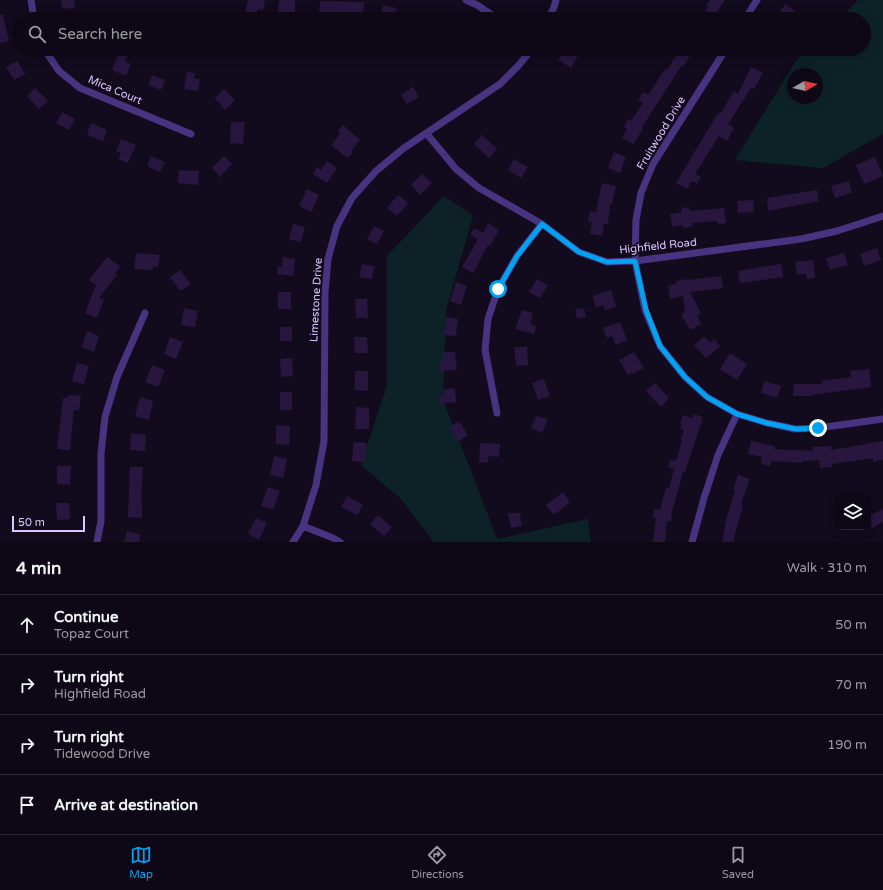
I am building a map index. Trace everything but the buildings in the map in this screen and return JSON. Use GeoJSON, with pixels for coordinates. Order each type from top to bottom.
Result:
{"type":"FeatureCollection","features":[{"type":"Feature","properties":{"kind":"street"},"geometry":{"type":"LineString","coordinates":[[32,0],[33,12]]}},
{"type":"Feature","properties":{"kind":"street"},"geometry":{"type":"LineString","coordinates":[[466,0],[488,12]]}},
{"type":"Feature","properties":{"kind":"street"},"geometry":{"type":"LineString","coordinates":[[552,12],[556,0]]}},
{"type":"Feature","properties":{"kind":"street"},"geometry":{"type":"LineString","coordinates":[[749,12],[757,0]]}},
{"type":"Feature","properties":{"kind":"street","name":"Mica Court"},"geometry":{"type":"LineString","coordinates":[[48,56],[58,71],[80,88],[191,134]]}},
{"type":"Feature","properties":{"kind":"street","name":"Limestone Drive"},"geometry":{"type":"LineString","coordinates":[[293,542],[303,526],[316,485],[324,441],[325,293],[328,259],[337,226],[352,198],[376,171],[404,148],[500,84],[526,56]]}},
{"type":"Feature","properties":{"kind":"street","name":"Fruitwood Drive"},"geometry":{"type":"LineString","coordinates":[[722,56],[653,164],[641,193],[636,220],[635,261],[646,310],[660,346],[685,377],[707,397],[737,414],[767,423],[796,429],[818,428],[883,419]]}},
{"type":"Feature","properties":{"kind":"street","name":"Highfield Road"},"geometry":{"type":"LineString","coordinates":[[427,134],[456,169],[478,188],[542,224],[579,252],[607,262],[635,261],[801,239],[837,231],[883,216]]}},
{"type":"Feature","properties":{"kind":"street"},"geometry":{"type":"LineString","coordinates":[[497,413],[485,350],[488,319],[498,289],[505,276],[517,256],[542,224]]}},
{"type":"Feature","properties":{"kind":"street"},"geometry":{"type":"LineString","coordinates":[[97,542],[101,522],[101,453],[105,417],[117,377],[145,314]]}},
{"type":"Feature","properties":{"kind":"street"},"geometry":{"type":"LineString","coordinates":[[692,542],[716,462],[737,414]]}},
{"type":"Feature","properties":{"kind":"street"},"geometry":{"type":"LineString","coordinates":[[303,526],[340,542]]}},
{"type":"Feature","properties":{"kind":"green space"},"geometry":{"type":"Polygon","coordinates":[[[858,0],[883,0],[883,134],[823,168],[735,160],[787,75],[787,104],[823,104],[823,68],[791,68],[801,56],[871,56],[871,12],[846,12],[858,0]]]}},
{"type":"Feature","properties":{"kind":"green space"},"geometry":{"type":"Polygon","coordinates":[[[444,196],[473,216],[446,310],[443,400],[497,539],[588,519],[591,542],[434,542],[401,499],[361,465],[387,385],[387,256],[444,196]]]}},
{"type":"Feature","properties":{"kind":"route"},"geometry":{"type":"LineString","coordinates":[[498,289],[517,256],[542,224],[579,252],[607,262],[635,261],[646,310],[660,346],[685,377],[707,397],[737,414],[767,423],[796,429],[818,428]]}}]}
